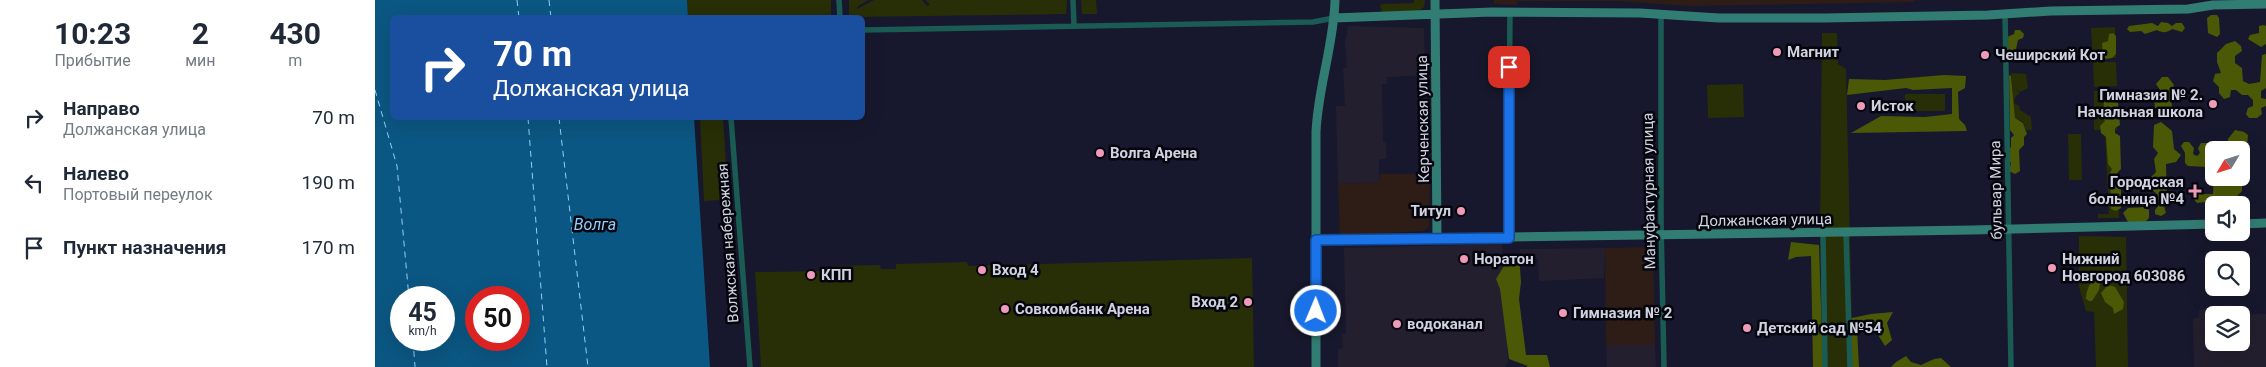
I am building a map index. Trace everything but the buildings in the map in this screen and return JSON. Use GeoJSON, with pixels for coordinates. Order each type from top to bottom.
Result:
{"type":"FeatureCollection","features":[{"type":"Feature","properties":{"kind":"main road"},"geometry":{"type":"LineString","coordinates":[[1317,367],[1315,352],[1315,140],[1317,102],[1334,18],[1335,0]]}},
{"type":"Feature","properties":{"kind":"main road","name":"Керченская улица"},"geometry":{"type":"LineString","coordinates":[[1435,0],[1437,238]]}},
{"type":"Feature","properties":{"kind":"main road"},"geometry":{"type":"LineString","coordinates":[[1334,18],[1510,13],[1640,13],[1824,18],[2188,9],[2213,5],[2266,4]]}},
{"type":"Feature","properties":{"kind":"main road"},"geometry":{"type":"LineString","coordinates":[[2250,224],[2266,223]]}},
{"type":"Feature","properties":{"kind":"main road","name":"Должанская улица"},"geometry":{"type":"LineString","coordinates":[[1316,240],[1661,236],[2205,224]]}},
{"type":"Feature","properties":{"kind":"main road"},"geometry":{"type":"LineString","coordinates":[[1312,367],[1315,352]]}},
{"type":"Feature","properties":{"kind":"street"},"geometry":{"type":"LineString","coordinates":[[839,0],[839,15]]}},
{"type":"Feature","properties":{"kind":"street"},"geometry":{"type":"LineString","coordinates":[[1073,0],[1074,26]]}},
{"type":"Feature","properties":{"kind":"street"},"geometry":{"type":"LineString","coordinates":[[1509,238],[1510,13]]}},
{"type":"Feature","properties":{"kind":"street","name":"бульвар Мира"},"geometry":{"type":"LineString","coordinates":[[2005,13],[2011,367]]}},
{"type":"Feature","properties":{"kind":"street","name":"Мануфактурная улица"},"geometry":{"type":"LineString","coordinates":[[1661,15],[1661,236],[1664,367]]}},
{"type":"Feature","properties":{"kind":"street"},"geometry":{"type":"LineString","coordinates":[[865,30],[1313,22],[1334,18]]}},
{"type":"Feature","properties":{"kind":"street","name":"Волжская набережная"},"geometry":{"type":"LineString","coordinates":[[731,120],[750,367]]}},
{"type":"Feature","properties":{"kind":"street"},"geometry":{"type":"LineString","coordinates":[[1823,232],[1825,367]]}},
{"type":"Feature","properties":{"kind":"street"},"geometry":{"type":"LineString","coordinates":[[1846,232],[1850,367]]}},
{"type":"Feature","properties":{"kind":"shaded area"},"geometry":{"type":"Polygon","coordinates":[[[1494,0],[1915,0],[1915,2],[1690,6],[1617,1],[1517,1],[1517,5],[1494,4],[1494,0]]]}},
{"type":"Feature","properties":{"kind":"shaded area"},"geometry":{"type":"Polygon","coordinates":[[[1348,26],[1424,28],[1425,75],[1387,77],[1387,84],[1382,84],[1383,142],[1386,143],[1386,159],[1379,159],[1379,182],[1338,184],[1336,106],[1345,106],[1343,68],[1347,67],[1345,44],[1348,26]]]}},
{"type":"Feature","properties":{"kind":"shaded area"},"geometry":{"type":"Polygon","coordinates":[[[1380,174],[1430,174],[1429,227],[1424,231],[1340,236],[1338,184],[1379,182],[1380,174]]]}},
{"type":"Feature","properties":{"kind":"shaded area","name":"водоканал"},"geometry":{"type":"Polygon","coordinates":[[[1502,244],[1508,362],[1505,367],[1338,367],[1338,349],[1343,348],[1342,334],[1346,334],[1344,248],[1502,244]]]}},
{"type":"Feature","properties":{"kind":"shaded area"},"geometry":{"type":"Polygon","coordinates":[[[1653,247],[1655,345],[1606,345],[1605,248],[1653,247]]]}},
{"type":"Feature","properties":{"kind":"shaded area"},"geometry":{"type":"Polygon","coordinates":[[[1605,248],[1604,278],[1539,281],[1538,258],[1521,259],[1520,255],[1520,249],[1605,248]]]}},
{"type":"Feature","properties":{"kind":"shaded area"},"geometry":{"type":"Polygon","coordinates":[[[2205,309],[2205,351],[2250,351],[2250,315],[2266,314],[2266,367],[2194,367],[2193,319],[2199,317],[2199,310],[2205,309]]]}},
{"type":"Feature","properties":{"kind":"shaded area"},"geometry":{"type":"Polygon","coordinates":[[[1606,345],[1655,345],[1656,367],[1607,367],[1606,345]]]}},
{"type":"Feature","properties":{"kind":"green space"},"geometry":{"type":"Polygon","coordinates":[[[687,0],[831,0],[831,15],[688,15],[687,0]]]}},
{"type":"Feature","properties":{"kind":"green space"},"geometry":{"type":"Polygon","coordinates":[[[849,0],[868,0],[857,7],[857,9],[874,0],[922,0],[927,6],[930,5],[926,0],[1067,0],[1066,14],[865,17],[865,15],[849,15],[849,0]]]}},
{"type":"Feature","properties":{"kind":"green space"},"geometry":{"type":"Polygon","coordinates":[[[1081,0],[1096,0],[1097,14],[1082,14],[1081,0]]]}},
{"type":"Feature","properties":{"kind":"green space"},"geometry":{"type":"Polygon","coordinates":[[[1414,0],[1425,0],[1424,7],[1418,11],[1382,12],[1380,6],[1382,4],[1414,3],[1414,0]]]}},
{"type":"Feature","properties":{"kind":"green space"},"geometry":{"type":"Polygon","coordinates":[[[2211,15],[2217,15],[2219,18],[2220,34],[2217,37],[2208,33],[2207,18],[2211,15]]]}},
{"type":"Feature","properties":{"kind":"green space"},"geometry":{"type":"Polygon","coordinates":[[[2161,22],[2172,26],[2176,23],[2182,23],[2185,28],[2182,32],[2172,29],[2166,32],[2157,30],[2145,34],[2141,31],[2130,32],[2127,29],[2129,26],[2152,23],[2158,26],[2161,22]]]}},
{"type":"Feature","properties":{"kind":"green space"},"geometry":{"type":"Polygon","coordinates":[[[2259,26],[2266,26],[2266,44],[2261,47],[2248,39],[2250,35],[2259,33],[2259,26]]]}},
{"type":"Feature","properties":{"kind":"green space"},"geometry":{"type":"Polygon","coordinates":[[[2115,27],[2116,58],[2093,58],[2091,28],[2115,27]]]}},
{"type":"Feature","properties":{"kind":"green space"},"geometry":{"type":"Polygon","coordinates":[[[2015,30],[2020,30],[2024,34],[2023,38],[2018,40],[2016,49],[2011,52],[2007,50],[2007,37],[2014,34],[2015,30]]]}},
{"type":"Feature","properties":{"kind":"green space"},"geometry":{"type":"Polygon","coordinates":[[[1822,33],[1837,33],[1838,64],[1846,69],[1853,367],[1823,367],[1820,227],[1822,33]]]}},
{"type":"Feature","properties":{"kind":"green space"},"geometry":{"type":"Polygon","coordinates":[[[2113,33],[2116,36],[2116,54],[2112,58],[2106,59],[2103,56],[2102,43],[2108,41],[2109,34],[2113,33]]]}},
{"type":"Feature","properties":{"kind":"green space"},"geometry":{"type":"Polygon","coordinates":[[[2235,41],[2241,46],[2242,51],[2235,56],[2235,63],[2242,68],[2243,81],[2249,84],[2260,82],[2262,55],[2266,54],[2266,88],[2261,91],[2261,98],[2266,99],[2266,106],[2261,108],[2262,114],[2257,118],[2249,118],[2246,114],[2248,108],[2253,106],[2253,100],[2248,95],[2242,95],[2236,90],[2231,90],[2230,97],[2224,99],[2219,93],[2219,87],[2213,81],[2215,74],[2221,73],[2217,62],[2217,53],[2226,44],[2235,41]]]}},
{"type":"Feature","properties":{"kind":"green space"},"geometry":{"type":"Polygon","coordinates":[[[2093,62],[2116,62],[2117,86],[2094,87],[2093,62]]]}},
{"type":"Feature","properties":{"kind":"green space"},"geometry":{"type":"Polygon","coordinates":[[[2011,73],[2026,74],[2028,88],[2020,92],[2013,87],[2020,93],[2015,97],[2014,103],[2019,106],[2020,110],[2031,117],[2032,130],[2026,130],[2023,122],[2015,118],[2011,73]]]}},
{"type":"Feature","properties":{"kind":"green space"},"geometry":{"type":"Polygon","coordinates":[[[1944,75],[1966,76],[1965,88],[1958,92],[1959,119],[1965,125],[1967,131],[1851,133],[1881,116],[1925,117],[1952,114],[1952,88],[1913,90],[1906,88],[1847,95],[1849,79],[1885,80],[1944,75]]]}},
{"type":"Feature","properties":{"kind":"green space"},"geometry":{"type":"Polygon","coordinates":[[[2009,75],[2011,76],[2015,118],[2023,123],[2027,134],[2024,137],[2024,145],[2019,150],[2020,171],[2015,174],[2009,171],[2011,163],[2008,150],[2011,147],[2011,138],[2014,135],[2010,130],[2009,75]]]}},
{"type":"Feature","properties":{"kind":"green space"},"geometry":{"type":"Polygon","coordinates":[[[2162,77],[2168,77],[2174,85],[2171,95],[2172,107],[2165,111],[2155,108],[2154,96],[2160,90],[2156,84],[2162,77]]]}},
{"type":"Feature","properties":{"kind":"green space"},"geometry":{"type":"Polygon","coordinates":[[[1743,84],[1744,117],[1708,118],[1707,85],[1743,84]]]}},
{"type":"Feature","properties":{"kind":"green space"},"geometry":{"type":"Polygon","coordinates":[[[2094,91],[2117,91],[2117,130],[2094,130],[2094,91]]]}},
{"type":"Feature","properties":{"kind":"green space"},"geometry":{"type":"Polygon","coordinates":[[[1905,94],[1945,94],[1945,111],[1905,111],[1905,94]]]}},
{"type":"Feature","properties":{"kind":"green space"},"geometry":{"type":"Polygon","coordinates":[[[2111,99],[2118,103],[2120,125],[2115,128],[2115,133],[2120,136],[2121,169],[2117,173],[2121,177],[2121,208],[2116,211],[2111,209],[2110,173],[2112,169],[2108,164],[2106,137],[2101,133],[2100,126],[2105,121],[2102,117],[2104,102],[2111,99]]]}},
{"type":"Feature","properties":{"kind":"green space"},"geometry":{"type":"Polygon","coordinates":[[[700,120],[723,120],[728,194],[720,200],[704,201],[700,120]]]}},
{"type":"Feature","properties":{"kind":"green space"},"geometry":{"type":"Polygon","coordinates":[[[2161,122],[2172,131],[2174,149],[2181,155],[2176,162],[2166,164],[2167,201],[2164,206],[2166,213],[2161,216],[2155,214],[2155,210],[2159,205],[2158,195],[2151,189],[2151,177],[2156,172],[2154,159],[2158,153],[2153,147],[2154,125],[2161,122]]]}},
{"type":"Feature","properties":{"kind":"green space"},"geometry":{"type":"Polygon","coordinates":[[[2235,130],[2248,135],[2247,141],[2228,141],[2235,130]]]}},
{"type":"Feature","properties":{"kind":"green space"},"geometry":{"type":"Polygon","coordinates":[[[2068,134],[2081,134],[2082,180],[2069,180],[2068,134]]]}},
{"type":"Feature","properties":{"kind":"green space"},"geometry":{"type":"Polygon","coordinates":[[[2105,135],[2117,135],[2119,218],[2098,218],[2098,214],[2109,214],[2105,135]]]}},
{"type":"Feature","properties":{"kind":"green space"},"geometry":{"type":"Polygon","coordinates":[[[2184,142],[2189,142],[2194,148],[2193,154],[2197,156],[2200,153],[2198,148],[2201,143],[2205,143],[2205,167],[2188,166],[2185,163],[2185,153],[2181,146],[2184,142]]]}},
{"type":"Feature","properties":{"kind":"green space"},"geometry":{"type":"Polygon","coordinates":[[[2213,186],[2242,186],[2242,191],[2237,196],[2205,196],[2205,202],[2197,203],[2193,198],[2195,194],[2213,194],[2213,186]]]}},
{"type":"Feature","properties":{"kind":"green space"},"geometry":{"type":"Polygon","coordinates":[[[2146,207],[2149,210],[2149,218],[2144,223],[2128,222],[2123,213],[2128,208],[2146,207]]]}},
{"type":"Feature","properties":{"kind":"green space"},"geometry":{"type":"Polygon","coordinates":[[[2079,236],[2126,237],[2128,367],[2096,367],[2094,312],[2086,311],[2079,287],[2079,236]]]}},
{"type":"Feature","properties":{"kind":"green space"},"geometry":{"type":"Polygon","coordinates":[[[1791,242],[1819,245],[1823,367],[1813,367],[1811,256],[1796,257],[1788,260],[1791,242]]]}},
{"type":"Feature","properties":{"kind":"green space"},"geometry":{"type":"Polygon","coordinates":[[[1519,254],[1521,282],[1519,299],[1526,355],[1547,355],[1550,367],[1526,367],[1528,366],[1509,359],[1500,289],[1496,279],[1510,256],[1519,254]]]}},
{"type":"Feature","properties":{"kind":"green space","name":"Совкомбанк Арена"},"geometry":{"type":"Polygon","coordinates":[[[1252,258],[1254,367],[761,367],[755,272],[831,271],[831,266],[880,265],[881,269],[896,269],[896,264],[967,262],[968,266],[1252,258]]]}},
{"type":"Feature","properties":{"kind":"green space"},"geometry":{"type":"Polygon","coordinates":[[[2101,280],[2099,290],[2092,301],[2086,299],[2086,294],[2092,281],[2101,280]]]}},
{"type":"Feature","properties":{"kind":"green space"},"geometry":{"type":"Polygon","coordinates":[[[2108,285],[2115,287],[2124,302],[2123,309],[2114,314],[2113,308],[2105,302],[2101,293],[2108,285]]]}},
{"type":"Feature","properties":{"kind":"green space"},"geometry":{"type":"Polygon","coordinates":[[[1893,312],[1887,323],[1892,340],[1885,346],[1873,327],[1857,329],[1859,367],[1848,367],[1847,319],[1893,312]]]}},
{"type":"Feature","properties":{"kind":"green space"},"geometry":{"type":"Polygon","coordinates":[[[1906,356],[1911,362],[1921,365],[1941,358],[1951,367],[1891,367],[1906,356]]]}},
{"type":"Feature","properties":{"kind":"water","name":"Волга"},"geometry":{"type":"Polygon","coordinates":[[[375,0],[687,0],[688,15],[390,15],[390,120],[694,120],[710,367],[375,367],[375,0]]]}},
{"type":"Feature","properties":{"kind":"ferry route"},"geometry":{"type":"LineString","coordinates":[[517,0],[519,15]]}},
{"type":"Feature","properties":{"kind":"ferry route"},"geometry":{"type":"LineString","coordinates":[[549,0],[551,15]]}},
{"type":"Feature","properties":{"kind":"ferry route"},"geometry":{"type":"LineString","coordinates":[[375,90],[397,166],[408,286]]}},
{"type":"Feature","properties":{"kind":"ferry route"},"geometry":{"type":"LineString","coordinates":[[528,120],[547,367]]}},
{"type":"Feature","properties":{"kind":"ferry route"},"geometry":{"type":"LineString","coordinates":[[559,120],[588,367]]}},
{"type":"Feature","properties":{"kind":"ferry route"},"geometry":{"type":"LineString","coordinates":[[414,351],[415,367]]}},
{"type":"Feature","properties":{"kind":"place","name":"Магнит"},"geometry":{"type":"Point","coordinates":[1777,52]}},
{"type":"Feature","properties":{"kind":"place","name":"Чеширский Кот"},"geometry":{"type":"Point","coordinates":[1985,55]}},
{"type":"Feature","properties":{"kind":"place","name":"Гимназия № 2. Начальная школа"},"geometry":{"type":"Point","coordinates":[2213,104]}},
{"type":"Feature","properties":{"kind":"place","name":"Исток"},"geometry":{"type":"Point","coordinates":[1861,106]}},
{"type":"Feature","properties":{"kind":"place","name":"Волга Арена"},"geometry":{"type":"Point","coordinates":[1100,153]}},
{"type":"Feature","properties":{"kind":"place","name":"Городская больница №4"},"geometry":{"type":"Point","coordinates":[2195,191]}},
{"type":"Feature","properties":{"kind":"place","name":"Титул"},"geometry":{"type":"Point","coordinates":[1461,211]}},
{"type":"Feature","properties":{"kind":"place","name":"Норатон"},"geometry":{"type":"Point","coordinates":[1464,259]}},
{"type":"Feature","properties":{"kind":"place","name":"Нижний Новгород 603086"},"geometry":{"type":"Point","coordinates":[2052,268]}},
{"type":"Feature","properties":{"kind":"place","name":"Вход 4"},"geometry":{"type":"Point","coordinates":[982,270]}},
{"type":"Feature","properties":{"kind":"place","name":"КПП"},"geometry":{"type":"Point","coordinates":[811,275]}},
{"type":"Feature","properties":{"kind":"place","name":"Вход 2"},"geometry":{"type":"Point","coordinates":[1248,302]}},
{"type":"Feature","properties":{"kind":"place","name":"Совкомбанк Арена"},"geometry":{"type":"Point","coordinates":[1005,309]}},
{"type":"Feature","properties":{"kind":"place","name":"Гимназия № 2"},"geometry":{"type":"Point","coordinates":[1563,313]}},
{"type":"Feature","properties":{"kind":"place","name":"водоканал"},"geometry":{"type":"Point","coordinates":[1397,324]}},
{"type":"Feature","properties":{"kind":"place","name":"Детский сад №54"},"geometry":{"type":"Point","coordinates":[1747,328]}},
{"type":"Feature","properties":{"kind":"route"},"geometry":{"type":"LineString","coordinates":[[1316,311],[1316,240],[1509,238],[1509,67]]}}]}
